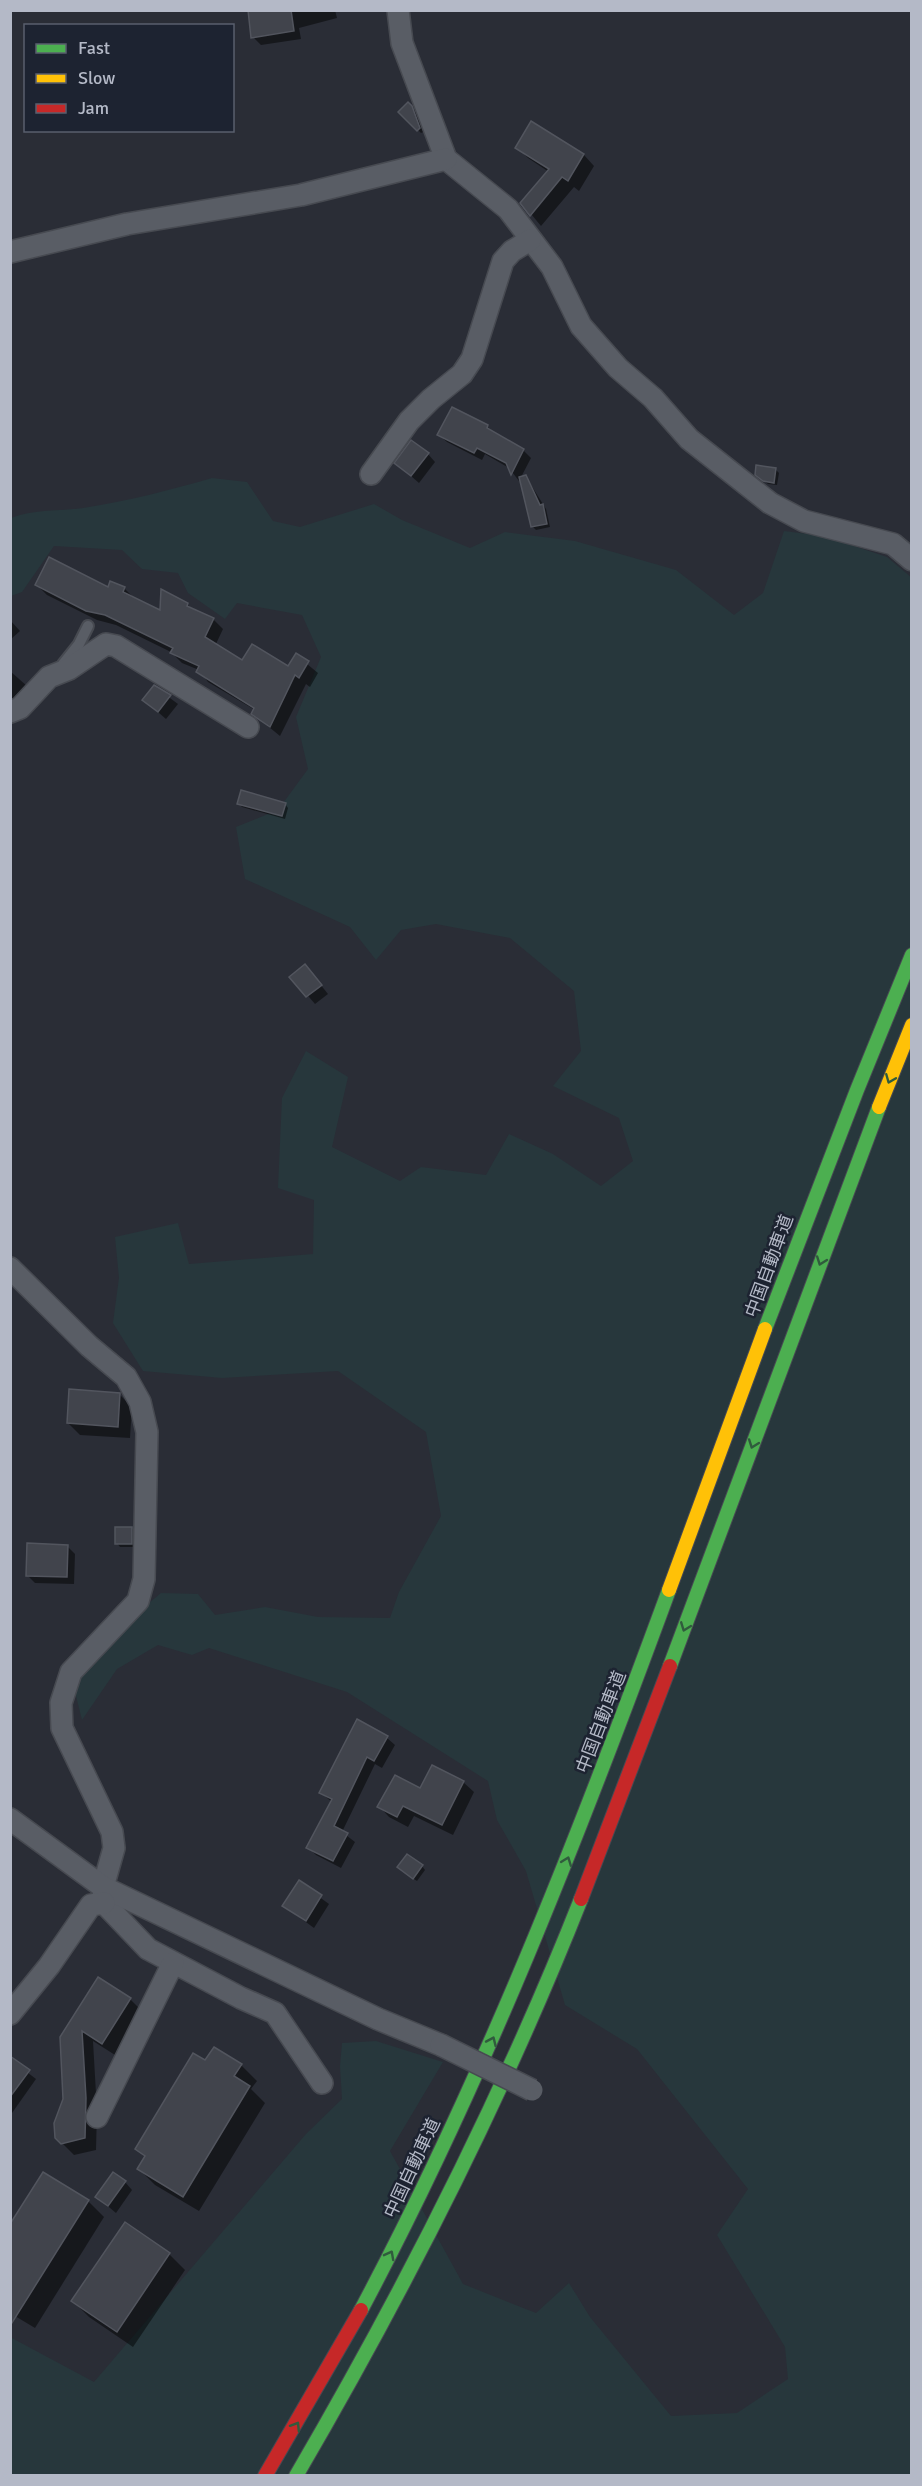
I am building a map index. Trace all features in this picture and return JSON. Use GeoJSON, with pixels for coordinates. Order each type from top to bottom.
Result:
{"type":"FeatureCollection","features":[{"type":"Feature","properties":{"kind":"highway","name":"中国自動車道"},"geometry":{"type":"LineString","coordinates":[[265,2475],[330,2370],[399,2239],[495,2035],[546,1915],[628,1704],[833,1145],[912,955]]}},
{"type":"Feature","properties":{"kind":"highway"},"geometry":{"type":"LineString","coordinates":[[296,2475],[353,2381],[420,2253],[514,2057],[570,1927],[737,1488],[856,1161],[912,1025]]}},
{"type":"Feature","properties":{"kind":"street"},"geometry":{"type":"LineString","coordinates":[[399,10],[402,43],[446,159],[508,208],[552,267],[581,326],[618,368],[653,398],[689,439],[770,503],[804,520],[893,544],[912,560]]}},
{"type":"Feature","properties":{"kind":"street"},"geometry":{"type":"LineString","coordinates":[[10,252],[127,224],[301,195],[446,159]]}},
{"type":"Feature","properties":{"kind":"street"},"geometry":{"type":"LineString","coordinates":[[371,474],[409,421],[431,399],[462,374],[472,359],[503,261],[512,251],[530,240]]}},
{"type":"Feature","properties":{"kind":"street"},"geometry":{"type":"LineString","coordinates":[[10,712],[20,708],[50,677],[69,669],[106,644],[116,646],[248,727]]}},
{"type":"Feature","properties":{"kind":"street"},"geometry":{"type":"LineString","coordinates":[[10,1268],[90,1346],[126,1377],[140,1402],[147,1432],[144,1579],[138,1601],[71,1672],[61,1703],[62,1728],[112,1832],[114,1848],[103,1895],[91,1905],[37,1983],[10,2014]]}},
{"type":"Feature","properties":{"kind":"street"},"geometry":{"type":"LineString","coordinates":[[10,1818],[103,1895],[148,1949],[241,1998],[275,2013],[322,2083]]}},
{"type":"Feature","properties":{"kind":"street"},"geometry":{"type":"LineString","coordinates":[[103,1895],[441,2045],[532,2090]]}},
{"type":"Feature","properties":{"kind":"street"},"geometry":{"type":"LineString","coordinates":[[97,2117],[173,1963]]}},
{"type":"Feature","properties":{"kind":"lane"},"geometry":{"type":"LineString","coordinates":[[50,677],[79,644],[88,626]]}},
{"type":"Feature","properties":{"kind":"shaded area"},"geometry":{"type":"Polygon","coordinates":[[[212,478],[247,482],[273,521],[300,527],[374,504],[402,520],[470,548],[505,532],[575,541],[676,570],[734,615],[763,593],[784,531],[824,536],[887,557],[912,578],[911,2475],[11,2475],[10,2337],[94,2382],[306,2134],[342,2099],[340,2066],[342,2043],[376,2041],[443,2062],[390,2151],[463,2284],[536,2313],[569,2283],[590,2317],[671,2416],[737,2413],[788,2379],[785,2347],[717,2235],[748,2189],[637,2049],[565,2005],[526,1871],[497,1820],[488,1781],[347,1692],[209,1648],[192,1655],[158,1645],[117,1669],[82,1720],[73,1684],[131,1618],[161,1593],[198,1594],[215,1615],[265,1607],[318,1617],[390,1618],[399,1592],[441,1516],[426,1432],[338,1371],[222,1378],[143,1371],[113,1323],[119,1278],[115,1237],[178,1223],[189,1264],[313,1254],[314,1200],[278,1188],[282,1098],[306,1051],[348,1077],[332,1147],[400,1181],[421,1167],[486,1175],[509,1134],[553,1154],[601,1186],[633,1161],[619,1118],[553,1086],[581,1051],[574,991],[510,938],[436,924],[401,930],[376,960],[350,927],[245,879],[236,827],[278,810],[308,769],[296,717],[321,657],[302,615],[237,603],[225,619],[188,593],[178,573],[142,569],[122,550],[54,546],[22,592],[11,596],[11,518],[40,511],[79,508],[120,501],[212,478]]]}},
{"type":"Feature","properties":{"kind":"building"},"geometry":{"type":"Polygon","coordinates":[[[248,10],[291,10],[294,31],[251,38],[248,10]]]}},
{"type":"Feature","properties":{"kind":"building"},"geometry":{"type":"Polygon","coordinates":[[[408,102],[412,106],[420,128],[417,131],[398,112],[408,102]]]}},
{"type":"Feature","properties":{"kind":"building"},"geometry":{"type":"Polygon","coordinates":[[[531,121],[584,154],[568,181],[562,177],[530,216],[520,203],[549,169],[515,148],[531,121]]]}},
{"type":"Feature","properties":{"kind":"building"},"geometry":{"type":"Polygon","coordinates":[[[452,407],[488,425],[487,428],[524,449],[511,475],[506,463],[477,448],[474,453],[437,435],[452,407]]]}},
{"type":"Feature","properties":{"kind":"building"},"geometry":{"type":"Polygon","coordinates":[[[411,440],[429,453],[411,476],[394,463],[411,440]]]}},
{"type":"Feature","properties":{"kind":"building"},"geometry":{"type":"Polygon","coordinates":[[[756,465],[776,468],[774,483],[763,481],[755,475],[756,465]]]}},
{"type":"Feature","properties":{"kind":"building"},"geometry":{"type":"Polygon","coordinates":[[[526,475],[540,505],[543,504],[547,524],[531,527],[519,477],[526,475]]]}},
{"type":"Feature","properties":{"kind":"building"},"geometry":{"type":"Polygon","coordinates":[[[49,557],[108,587],[110,581],[125,587],[123,592],[160,610],[161,589],[188,603],[187,606],[214,618],[205,637],[242,660],[252,644],[288,666],[296,653],[309,661],[299,678],[295,675],[270,727],[251,714],[254,708],[196,672],[199,666],[170,653],[173,648],[105,615],[86,611],[35,585],[49,557]]]}},
{"type":"Feature","properties":{"kind":"building"},"geometry":{"type":"Polygon","coordinates":[[[154,685],[171,695],[158,712],[142,700],[154,685]]]}},
{"type":"Feature","properties":{"kind":"building"},"geometry":{"type":"Polygon","coordinates":[[[241,790],[286,803],[282,816],[237,804],[241,790]]]}},
{"type":"Feature","properties":{"kind":"building"},"geometry":{"type":"Polygon","coordinates":[[[305,964],[322,985],[306,997],[289,977],[305,964]]]}},
{"type":"Feature","properties":{"kind":"building"},"geometry":{"type":"Polygon","coordinates":[[[69,1389],[120,1393],[118,1427],[67,1423],[69,1389]]]}},
{"type":"Feature","properties":{"kind":"building"},"geometry":{"type":"Polygon","coordinates":[[[115,1527],[132,1527],[132,1544],[115,1544],[115,1527]]]}},
{"type":"Feature","properties":{"kind":"building"},"geometry":{"type":"Polygon","coordinates":[[[27,1543],[68,1545],[67,1577],[26,1576],[27,1543]]]}},
{"type":"Feature","properties":{"kind":"building"},"geometry":{"type":"Polygon","coordinates":[[[357,1719],[388,1736],[374,1761],[367,1757],[334,1826],[348,1833],[333,1861],[306,1848],[332,1799],[319,1793],[357,1719]]]}},
{"type":"Feature","properties":{"kind":"building"},"geometry":{"type":"Polygon","coordinates":[[[432,1765],[464,1781],[442,1825],[403,1806],[397,1817],[377,1807],[395,1775],[420,1788],[432,1765]]]}},
{"type":"Feature","properties":{"kind":"building"},"geometry":{"type":"Polygon","coordinates":[[[407,1854],[423,1865],[413,1879],[397,1867],[407,1854]]]}},
{"type":"Feature","properties":{"kind":"building"},"geometry":{"type":"Polygon","coordinates":[[[299,1880],[322,1895],[306,1921],[282,1906],[299,1880]]]}},
{"type":"Feature","properties":{"kind":"building"},"geometry":{"type":"Polygon","coordinates":[[[98,1977],[131,1998],[102,2044],[82,2031],[86,2098],[85,2138],[61,2144],[55,2138],[54,2123],[63,2099],[60,2037],[98,1977]]]}},
{"type":"Feature","properties":{"kind":"building"},"geometry":{"type":"Polygon","coordinates":[[[214,2047],[242,2064],[234,2076],[250,2086],[183,2197],[137,2169],[145,2156],[135,2149],[193,2053],[205,2060],[214,2047]]]}},
{"type":"Feature","properties":{"kind":"building"},"geometry":{"type":"Polygon","coordinates":[[[10,2056],[30,2070],[10,2097],[10,2056]]]}},
{"type":"Feature","properties":{"kind":"building"},"geometry":{"type":"Polygon","coordinates":[[[43,2172],[89,2200],[10,2326],[10,2224],[43,2172]]]}},
{"type":"Feature","properties":{"kind":"building"},"geometry":{"type":"Polygon","coordinates":[[[113,2172],[126,2181],[108,2206],[95,2197],[113,2172]]]}},
{"type":"Feature","properties":{"kind":"building"},"geometry":{"type":"Polygon","coordinates":[[[125,2222],[170,2253],[117,2332],[71,2301],[125,2222]]]}},
{"type":"Feature","properties":{"kind":"traffic: fast"},"geometry":{"type":"LineString","coordinates":[[765,1329],[857,1090],[912,955]]}},
{"type":"Feature","properties":{"kind":"traffic: fast"},"geometry":{"type":"LineString","coordinates":[[670,1666],[879,1107]]}},
{"type":"Feature","properties":{"kind":"traffic: fast"},"geometry":{"type":"LineString","coordinates":[[361,2310],[406,2223],[489,2045],[564,1865],[669,1590]]}},
{"type":"Feature","properties":{"kind":"traffic: fast"},"geometry":{"type":"LineString","coordinates":[[296,2476],[413,2265],[485,2121],[551,1974],[581,1899]]}},
{"type":"Feature","properties":{"kind":"traffic: slow"},"geometry":{"type":"LineString","coordinates":[[879,1107],[912,1025]]}},
{"type":"Feature","properties":{"kind":"traffic: slow"},"geometry":{"type":"LineString","coordinates":[[669,1590],[765,1329]]}},
{"type":"Feature","properties":{"kind":"traffic: jam"},"geometry":{"type":"LineString","coordinates":[[581,1899],[670,1666]]}},
{"type":"Feature","properties":{"kind":"traffic: jam"},"geometry":{"type":"LineString","coordinates":[[265,2476],[361,2310]]}}]}
